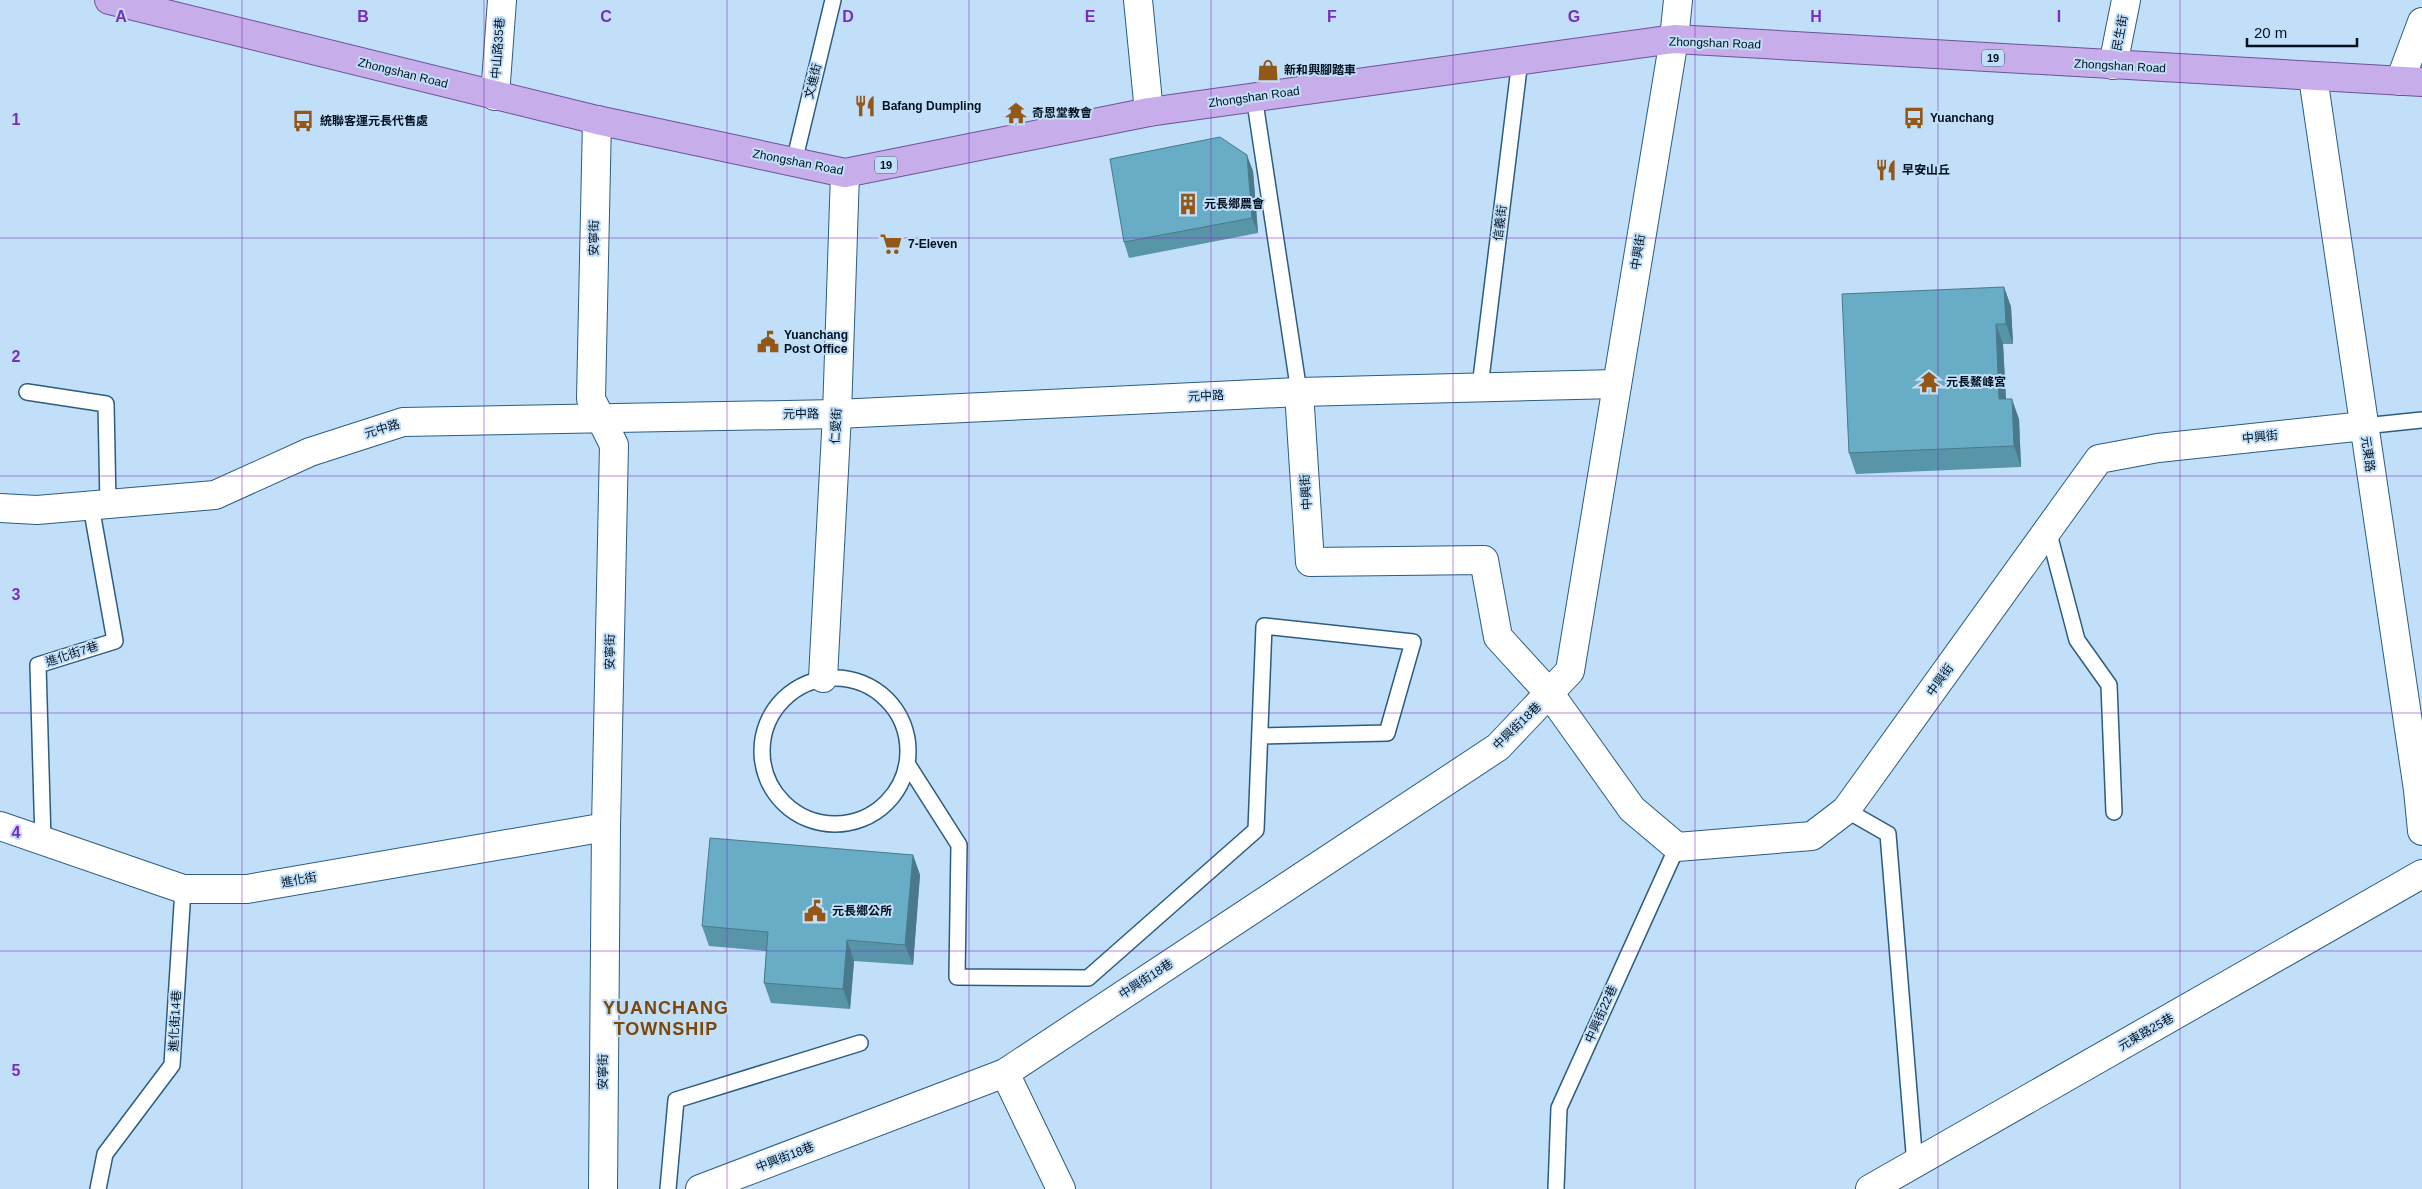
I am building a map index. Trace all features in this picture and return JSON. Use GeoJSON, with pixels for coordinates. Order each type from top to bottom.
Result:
{"type":"FeatureCollection","features":[{"type":"Feature","properties":{"kind":"main road","name":"Zhongshan Road"},"geometry":{"type":"LineString","coordinates":[[109,0],[596,120],[845,173],[1149,112],[1674,39],[2313,77],[2411,81]]}},
{"type":"Feature","properties":{"kind":"street","name":"中山路35巷"},"geometry":{"type":"LineString","coordinates":[[495,96],[502,0]]}},
{"type":"Feature","properties":{"kind":"street"},"geometry":{"type":"LineString","coordinates":[[1138,0],[1149,112]]}},
{"type":"Feature","properties":{"kind":"street","name":"中興街"},"geometry":{"type":"LineString","coordinates":[[1550,694],[1570,671],[1674,39],[1678,0]]}},
{"type":"Feature","properties":{"kind":"street","name":"民生街"},"geometry":{"type":"LineString","coordinates":[[2114,65],[2126,0]]}},
{"type":"Feature","properties":{"kind":"street"},"geometry":{"type":"LineString","coordinates":[[2411,81],[2422,22]]}},
{"type":"Feature","properties":{"kind":"street","name":"元東路"},"geometry":{"type":"LineString","coordinates":[[2313,77],[2364,426],[2416,735],[2422,831]]}},
{"type":"Feature","properties":{"kind":"street","name":"安寧街"},"geometry":{"type":"LineString","coordinates":[[596,120],[590,399],[614,445],[606,827],[603,1189]]}},
{"type":"Feature","properties":{"kind":"street","name":"仁愛街"},"geometry":{"type":"LineString","coordinates":[[823,678],[837,414],[845,173]]}},
{"type":"Feature","properties":{"kind":"street","name":"元中路"},"geometry":{"type":"LineString","coordinates":[[0,508],[37,510],[215,495],[310,452],[403,422],[837,414],[1300,392],[1617,384]]}},
{"type":"Feature","properties":{"kind":"street","name":"中興街"},"geometry":{"type":"LineString","coordinates":[[1300,392],[1310,562],[1484,560],[1498,637],[1550,694],[1632,809],[1676,847],[1812,836],[1846,810],[2099,459],[2158,448],[2364,426]]}},
{"type":"Feature","properties":{"kind":"street","name":"中興街18巷"},"geometry":{"type":"LineString","coordinates":[[700,1189],[1006,1072],[1498,747],[1550,694]]}},
{"type":"Feature","properties":{"kind":"street","name":"進化街"},"geometry":{"type":"LineString","coordinates":[[0,826],[183,889],[247,890],[606,827]]}},
{"type":"Feature","properties":{"kind":"street","name":"元東路25巷"},"geometry":{"type":"LineString","coordinates":[[1870,1189],[1905,1175],[2422,874]]}},
{"type":"Feature","properties":{"kind":"street"},"geometry":{"type":"LineString","coordinates":[[1006,1072],[1062,1189]]}},
{"type":"Feature","properties":{"kind":"lane","name":"文進街"},"geometry":{"type":"LineString","coordinates":[[794,162],[833,0]]}},
{"type":"Feature","properties":{"kind":"lane","name":"信義街"},"geometry":{"type":"LineString","coordinates":[[1480,387],[1520,60]]}},
{"type":"Feature","properties":{"kind":"lane","name":"中興街"},"geometry":{"type":"LineString","coordinates":[[1254,96],[1300,392]]}},
{"type":"Feature","properties":{"kind":"lane"},"geometry":{"type":"LineString","coordinates":[[27,392],[106,404],[99,505]]}},
{"type":"Feature","properties":{"kind":"lane"},"geometry":{"type":"LineString","coordinates":[[2364,426],[2422,420]]}},
{"type":"Feature","properties":{"kind":"lane","name":"進化街7巷"},"geometry":{"type":"LineString","coordinates":[[43,841],[38,665],[114,641],[99,505]]}},
{"type":"Feature","properties":{"kind":"lane"},"geometry":{"type":"LineString","coordinates":[[2048,530],[2077,640],[2109,685],[2114,812]]}},
{"type":"Feature","properties":{"kind":"lane"},"geometry":{"type":"LineString","coordinates":[[908,765],[959,845],[957,977],[1088,978],[1256,830],[1264,626],[1414,642],[1387,732],[1260,736]]}},
{"type":"Feature","properties":{"kind":"lane"},"geometry":{"type":"LineString","coordinates":[[823,678],[850,678],[877,689],[897,710],[908,736],[908,765],[897,791],[878,811],[853,822],[825,824],[797,814],[776,794],[764,767],[763,737],[774,709],[795,688],[823,678]]}},
{"type":"Feature","properties":{"kind":"lane"},"geometry":{"type":"LineString","coordinates":[[1846,810],[1888,834],[1905,1175]]}},
{"type":"Feature","properties":{"kind":"lane","name":"中興街22巷"},"geometry":{"type":"LineString","coordinates":[[1556,1189],[1559,1108],[1676,847]]}},
{"type":"Feature","properties":{"kind":"lane","name":"進化街14巷"},"geometry":{"type":"LineString","coordinates":[[98,1189],[104,1154],[172,1065],[183,889]]}},
{"type":"Feature","properties":{"kind":"lane"},"geometry":{"type":"LineString","coordinates":[[668,1189],[676,1100],[860,1043]]}},
{"type":"Feature","properties":{"kind":"building","name":"元長鄉農會"},"geometry":{"type":"Polygon","coordinates":[[[1220,137],[1247,155],[1252,218],[1124,242],[1110,159],[1220,137]]]}},
{"type":"Feature","properties":{"kind":"building","name":"元長鰲峰宮"},"geometry":{"type":"Polygon","coordinates":[[[2004,287],[2006,324],[1996,324],[1999,399],[2012,399],[2014,446],[1849,453],[1842,294],[2004,287]]]}},
{"type":"Feature","properties":{"kind":"building","name":"元長鄉公所"},"geometry":{"type":"Polygon","coordinates":[[[710,838],[913,855],[905,945],[847,940],[843,989],[764,983],[768,932],[702,926],[710,838]]]}},
{"type":"Feature","properties":{"kind":"place","name":"新和興腳踏車"},"geometry":{"type":"Point","coordinates":[1268,70]}},
{"type":"Feature","properties":{"kind":"place","name":"Bafang Dumpling"},"geometry":{"type":"Point","coordinates":[865,106]}},
{"type":"Feature","properties":{"kind":"place","name":"奇恩堂教會"},"geometry":{"type":"Point","coordinates":[1016,113]}},
{"type":"Feature","properties":{"kind":"place","name":"Yuanchang"},"geometry":{"type":"Point","coordinates":[1914,118]}},
{"type":"Feature","properties":{"kind":"place","name":"統聯客運元長代售處"},"geometry":{"type":"Point","coordinates":[303,121]}},
{"type":"Feature","properties":{"kind":"place","name":"早安山丘"},"geometry":{"type":"Point","coordinates":[1886,170]}},
{"type":"Feature","properties":{"kind":"place","name":"元長鄉農會"},"geometry":{"type":"Point","coordinates":[1188,204]}},
{"type":"Feature","properties":{"kind":"place","name":"7-Eleven"},"geometry":{"type":"Point","coordinates":[891,244]}},
{"type":"Feature","properties":{"kind":"place","name":"Yuanchang Post Office"},"geometry":{"type":"Point","coordinates":[768,342]}},
{"type":"Feature","properties":{"kind":"place","name":"元長鰲峰宮"},"geometry":{"type":"Point","coordinates":[1929,382]}},
{"type":"Feature","properties":{"kind":"place","name":"元長鄉公所"},"geometry":{"type":"Point","coordinates":[815,911]}},
{"type":"Feature","properties":{"kind":"district","name":"YUANCHANG TOWNSHIP"},"geometry":{"type":"Point","coordinates":[666,1018]}}]}
